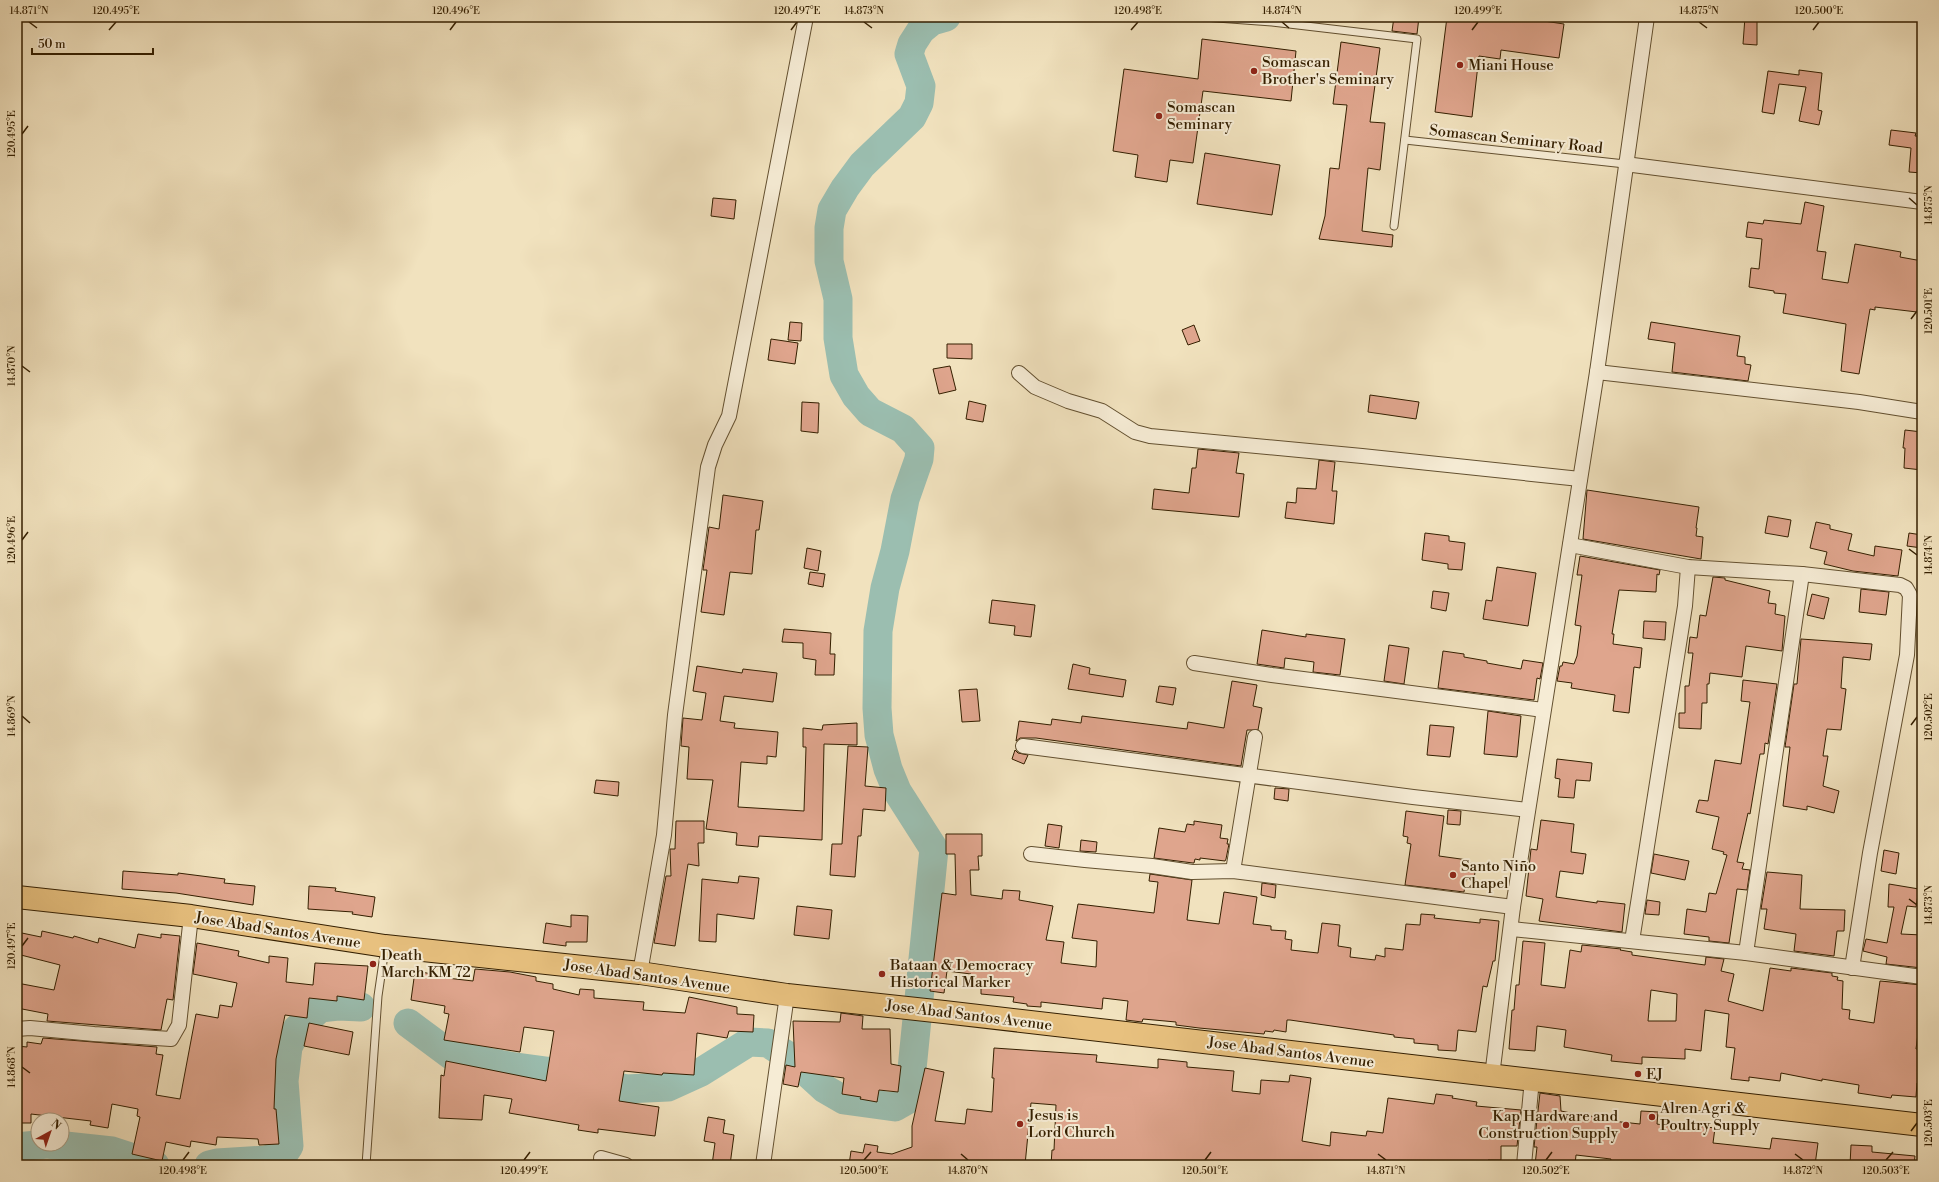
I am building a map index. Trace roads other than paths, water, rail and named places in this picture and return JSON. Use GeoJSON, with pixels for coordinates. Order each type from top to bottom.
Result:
{"type":"FeatureCollection","features":[{"type":"Feature","properties":{"kind":"highway","name":"Jose Abad Santos Avenue"},"geometry":{"type":"LineString","coordinates":[[17,896],[191,916],[385,946],[640,973],[787,995],[894,1006],[1492,1076],[1532,1079],[1922,1125]]}},
{"type":"Feature","properties":{"kind":"street"},"geometry":{"type":"LineString","coordinates":[[640,973],[664,835],[676,715],[708,466],[715,445],[729,416],[806,17]]}},
{"type":"Feature","properties":{"kind":"street"},"geometry":{"type":"LineString","coordinates":[[1492,1076],[1512,928],[1513,907],[1597,372],[1625,164],[1647,17]]}},
{"type":"Feature","properties":{"kind":"street"},"geometry":{"type":"LineString","coordinates":[[1625,164],[1922,202]]}},
{"type":"Feature","properties":{"kind":"street"},"geometry":{"type":"LineString","coordinates":[[1597,372],[1859,402],[1922,412]]}},
{"type":"Feature","properties":{"kind":"street"},"geometry":{"type":"LineString","coordinates":[[1019,373],[1035,387],[1068,401],[1102,410],[1135,432],[1150,436],[1580,479]]}},
{"type":"Feature","properties":{"kind":"street"},"geometry":{"type":"LineString","coordinates":[[1570,545],[1688,567],[1802,574],[1900,585],[1906,588],[1910,595],[1906,656],[1870,853],[1852,968]]}},
{"type":"Feature","properties":{"kind":"street"},"geometry":{"type":"LineString","coordinates":[[1632,941],[1685,606],[1688,567]]}},
{"type":"Feature","properties":{"kind":"street"},"geometry":{"type":"LineString","coordinates":[[1746,953],[1802,574]]}},
{"type":"Feature","properties":{"kind":"street"},"geometry":{"type":"LineString","coordinates":[[1194,663],[1272,675],[1543,710]]}},
{"type":"Feature","properties":{"kind":"street"},"geometry":{"type":"LineString","coordinates":[[1233,871],[1255,737]]}},
{"type":"Feature","properties":{"kind":"street"},"geometry":{"type":"LineString","coordinates":[[1023,746],[1528,810]]}},
{"type":"Feature","properties":{"kind":"street"},"geometry":{"type":"LineString","coordinates":[[1031,854],[1152,866],[1192,872],[1233,871],[1513,907]]}},
{"type":"Feature","properties":{"kind":"street"},"geometry":{"type":"LineString","coordinates":[[17,1029],[30,1028],[94,1034],[171,1038],[179,1025],[191,916]]}},
{"type":"Feature","properties":{"kind":"street"},"geometry":{"type":"LineString","coordinates":[[1512,928],[1746,953],[1922,977]]}},
{"type":"Feature","properties":{"kind":"street"},"geometry":{"type":"LineString","coordinates":[[763,1165],[787,995]]}},
{"type":"Feature","properties":{"kind":"street"},"geometry":{"type":"LineString","coordinates":[[1524,1165],[1532,1079]]}},
{"type":"Feature","properties":{"kind":"street"},"geometry":{"type":"LineString","coordinates":[[602,1158],[626,1165]]}},
{"type":"Feature","properties":{"kind":"lane"},"geometry":{"type":"LineString","coordinates":[[1203,17],[1272,20],[1417,39],[1394,226]]}},
{"type":"Feature","properties":{"kind":"lane","name":"Somascan Seminary Road"},"geometry":{"type":"LineString","coordinates":[[1405,140],[1625,164]]}},
{"type":"Feature","properties":{"kind":"lane"},"geometry":{"type":"LineString","coordinates":[[366,1165],[378,996],[385,946]]}},
{"type":"Feature","properties":{"kind":"waterway"},"geometry":{"type":"LineString","coordinates":[[782,1052],[790,1057],[825,1089],[844,1100],[895,1107],[909,1099],[934,849],[897,791],[888,769],[879,735],[877,708],[878,631],[885,588],[895,551],[905,499],[919,459],[920,448],[903,429],[870,412],[856,396],[844,375],[838,338],[838,299],[829,261],[829,228],[832,210],[845,188],[862,165],[912,117],[919,103],[921,86],[909,54],[912,44],[921,30],[932,21],[946,17]]}},
{"type":"Feature","properties":{"kind":"waterway"},"geometry":{"type":"LineString","coordinates":[[209,1165],[217,1163],[266,1160],[283,1155],[289,1146],[284,1081],[288,1047],[297,1029],[320,1008],[338,1006],[361,1007]]}},
{"type":"Feature","properties":{"kind":"waterway"},"geometry":{"type":"LineString","coordinates":[[408,1023],[451,1055],[509,1066],[546,1071],[626,1089],[668,1087],[701,1072],[749,1042],[768,1043],[777,1049]]}},
{"type":"Feature","properties":{"kind":"waterway"},"geometry":{"type":"LineString","coordinates":[[17,1147],[47,1144],[112,1151],[155,1165]]}},
{"type":"Feature","properties":{"kind":"place","name":"Miani House"},"geometry":{"type":"Point","coordinates":[1460,65]}},
{"type":"Feature","properties":{"kind":"place","name":"Somascan Brother's Seminary"},"geometry":{"type":"Point","coordinates":[1254,71]}},
{"type":"Feature","properties":{"kind":"place","name":"Somascan Seminary"},"geometry":{"type":"Point","coordinates":[1159,116]}},
{"type":"Feature","properties":{"kind":"place","name":"Santo Niño Chapel"},"geometry":{"type":"Point","coordinates":[1453,875]}},
{"type":"Feature","properties":{"kind":"place","name":"Death March KM 72"},"geometry":{"type":"Point","coordinates":[373,964]}},
{"type":"Feature","properties":{"kind":"place","name":"Bataan & Democracy Historical Marker"},"geometry":{"type":"Point","coordinates":[882,974]}},
{"type":"Feature","properties":{"kind":"place","name":"EJ"},"geometry":{"type":"Point","coordinates":[1638,1074]}},
{"type":"Feature","properties":{"kind":"place","name":"Alren Agri & Poultry Supply"},"geometry":{"type":"Point","coordinates":[1652,1117]}},
{"type":"Feature","properties":{"kind":"place","name":"Jesus is Lord Church"},"geometry":{"type":"Point","coordinates":[1020,1124]}},
{"type":"Feature","properties":{"kind":"place","name":"Kap Hardware and Construction Supply"},"geometry":{"type":"Point","coordinates":[1626,1125]}}]}
